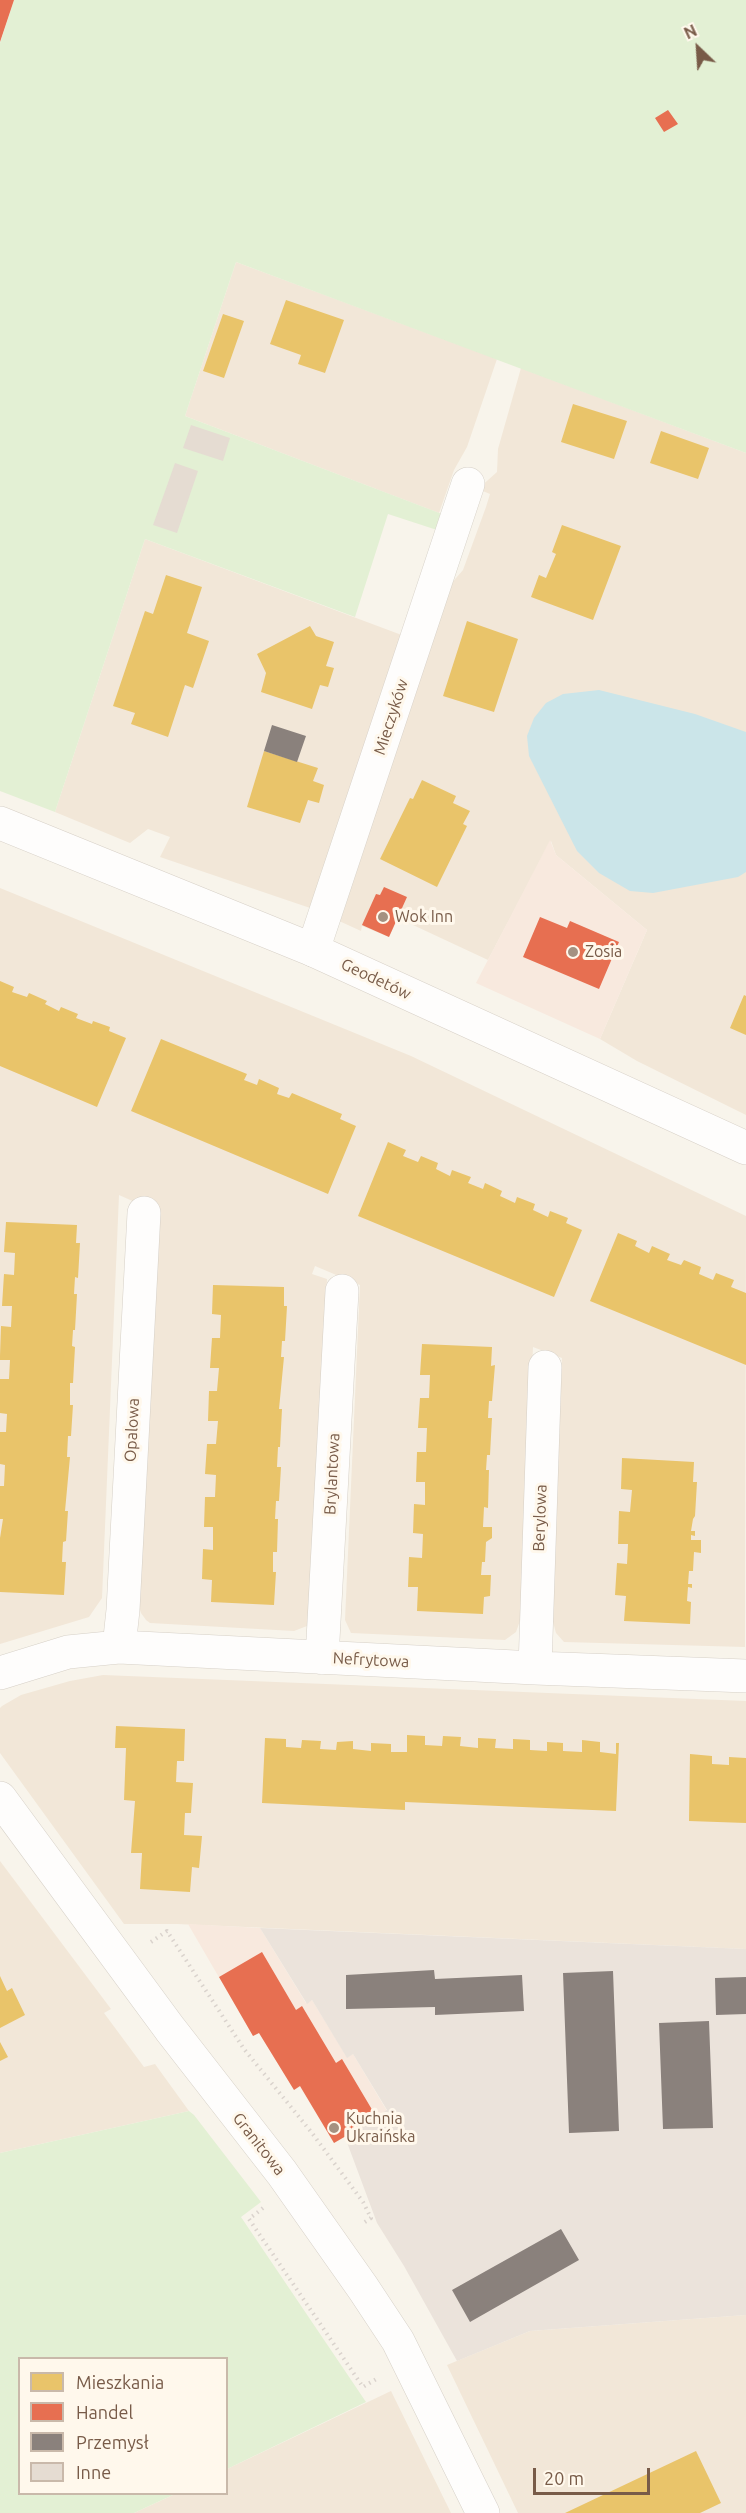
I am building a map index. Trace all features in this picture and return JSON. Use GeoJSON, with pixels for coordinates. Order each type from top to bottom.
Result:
{"type":"FeatureCollection","features":[{"type":"Feature","properties":{"kind":"street","name":"Mieczyków"},"geometry":{"type":"LineString","coordinates":[[313,950],[468,484]]}},
{"type":"Feature","properties":{"kind":"street","name":"Geodetów"},"geometry":{"type":"LineString","coordinates":[[0,823],[313,950],[746,1148]]}},
{"type":"Feature","properties":{"kind":"street","name":"Opalowa"},"geometry":{"type":"LineString","coordinates":[[119,1647],[123,1610],[144,1213]]}},
{"type":"Feature","properties":{"kind":"street","name":"Brylantowa"},"geometry":{"type":"LineString","coordinates":[[322,1658],[342,1291]]}},
{"type":"Feature","properties":{"kind":"street","name":"Berylowa"},"geometry":{"type":"LineString","coordinates":[[535,1668],[545,1367]]}},
{"type":"Feature","properties":{"kind":"street","name":"Nefrytowa"},"geometry":{"type":"LineString","coordinates":[[0,1673],[68,1652],[119,1647],[746,1676]]}},
{"type":"Feature","properties":{"kind":"street","name":"Granitowa"},"geometry":{"type":"LineString","coordinates":[[0,1798],[170,2030],[282,2173],[363,2288],[398,2341],[483,2513]]}},
{"type":"Feature","properties":{"kind":"path"},"geometry":{"type":"LineString","coordinates":[[270,2203],[249,2219],[363,2387],[387,2372]]}},
{"type":"Feature","properties":{"kind":"shaded area"},"geometry":{"type":"Polygon","coordinates":[[[236,262],[497,359],[467,447],[454,470],[439,513],[185,416],[236,262]]]}},
{"type":"Feature","properties":{"kind":"shaded area"},"geometry":{"type":"Polygon","coordinates":[[[521,368],[746,453],[746,1115],[637,1061],[600,1039],[647,930],[556,855],[551,841],[488,960],[398,918],[389,937],[362,926],[361,931],[337,920],[443,593],[463,570],[486,507],[490,494],[478,489],[497,472],[498,449],[521,368]]]}},
{"type":"Feature","properties":{"kind":"shaded area"},"geometry":{"type":"Polygon","coordinates":[[[145,539],[407,637],[316,910],[160,857],[170,837],[148,829],[130,843],[55,812],[145,539]]]}},
{"type":"Feature","properties":{"kind":"shaded area"},"geometry":{"type":"Polygon","coordinates":[[[550,840],[556,855],[647,930],[600,1039],[476,983],[550,840]]]}},
{"type":"Feature","properties":{"kind":"shaded area"},"geometry":{"type":"Polygon","coordinates":[[[0,888],[411,1056],[746,1216],[745,1647],[564,1642],[556,1633],[552,1618],[562,1358],[533,1347],[521,1618],[516,1632],[505,1640],[351,1633],[345,1620],[360,1285],[315,1266],[312,1274],[327,1279],[311,1616],[307,1626],[294,1631],[150,1623],[141,1613],[137,1602],[155,1211],[119,1195],[102,1598],[89,1617],[0,1644],[0,888]]]}},
{"type":"Feature","properties":{"kind":"shaded area"},"geometry":{"type":"Polygon","coordinates":[[[103,1675],[746,1701],[746,1949],[177,1924],[124,1924],[0,1753],[0,1708],[2,1706],[21,1695],[70,1681],[103,1675]]]}},
{"type":"Feature","properties":{"kind":"shaded area"},"geometry":{"type":"Polygon","coordinates":[[[0,1861],[111,2009],[104,2013],[144,2067],[155,2064],[189,2111],[0,2153],[0,1861]]]}},
{"type":"Feature","properties":{"kind":"shaded area"},"geometry":{"type":"Polygon","coordinates":[[[188,1924],[260,1928],[306,2003],[312,2000],[347,2057],[353,2054],[387,2111],[334,2143],[300,2087],[294,2090],[259,2033],[253,2036],[188,1924]]]}},
{"type":"Feature","properties":{"kind":"shaded area"},"geometry":{"type":"Polygon","coordinates":[[[260,1928],[746,1949],[746,2315],[530,2331],[457,2361],[377,2223],[345,2137],[387,2110],[353,2054],[347,2058],[312,2000],[307,2004],[260,1928]]]}},
{"type":"Feature","properties":{"kind":"shaded area"},"geometry":{"type":"Polygon","coordinates":[[[746,2315],[746,2513],[518,2513],[447,2365],[530,2331],[746,2315]]]}},
{"type":"Feature","properties":{"kind":"shaded area"},"geometry":{"type":"Polygon","coordinates":[[[391,2391],[451,2513],[134,2513],[173,2495],[228,2495],[228,2469],[391,2391]]]}},
{"type":"Feature","properties":{"kind":"green space"},"geometry":{"type":"Polygon","coordinates":[[[14,0],[746,0],[746,453],[236,262],[185,416],[442,514],[437,530],[388,514],[355,617],[145,539],[55,812],[0,791],[0,43],[14,0]]]}},
{"type":"Feature","properties":{"kind":"green space"},"geometry":{"type":"Polygon","coordinates":[[[189,2111],[261,2202],[241,2217],[366,2402],[228,2469],[228,2357],[18,2357],[18,2495],[173,2495],[134,2513],[0,2513],[0,2153],[189,2111]]]}},
{"type":"Feature","properties":{"kind":"water"},"geometry":{"type":"Polygon","coordinates":[[[599,690],[695,714],[746,732],[746,872],[738,877],[653,893],[630,891],[599,873],[577,851],[529,756],[527,736],[534,718],[546,703],[563,694],[599,690]]]}},
{"type":"Feature","properties":{"kind":"building: Mieszkania"},"geometry":{"type":"Polygon","coordinates":[[[286,300],[344,320],[325,373],[298,364],[301,355],[270,344],[286,300]]]}},
{"type":"Feature","properties":{"kind":"building: Mieszkania"},"geometry":{"type":"Polygon","coordinates":[[[223,314],[244,321],[224,378],[203,371],[223,314]]]}},
{"type":"Feature","properties":{"kind":"building: Mieszkania"},"geometry":{"type":"Polygon","coordinates":[[[573,404],[627,421],[614,459],[561,442],[573,404]]]}},
{"type":"Feature","properties":{"kind":"building: Mieszkania"},"geometry":{"type":"Polygon","coordinates":[[[661,431],[709,448],[698,479],[650,463],[661,431]]]}},
{"type":"Feature","properties":{"kind":"building: Mieszkania"},"geometry":{"type":"Polygon","coordinates":[[[562,525],[621,546],[593,620],[531,597],[539,575],[546,578],[556,554],[552,552],[562,525]]]}},
{"type":"Feature","properties":{"kind":"building: Mieszkania"},"geometry":{"type":"Polygon","coordinates":[[[166,575],[202,587],[187,633],[209,641],[193,688],[185,685],[168,737],[131,724],[135,713],[113,706],[145,611],[153,614],[166,575]]]}},
{"type":"Feature","properties":{"kind":"building: Mieszkania"},"geometry":{"type":"Polygon","coordinates":[[[467,621],[518,639],[494,712],[443,696],[467,621]]]}},
{"type":"Feature","properties":{"kind":"building: Mieszkania"},"geometry":{"type":"Polygon","coordinates":[[[310,626],[316,636],[334,642],[326,666],[334,668],[328,687],[320,685],[312,709],[261,692],[266,673],[257,654],[310,626]]]}},
{"type":"Feature","properties":{"kind":"building: Mieszkania"},"geometry":{"type":"Polygon","coordinates":[[[264,751],[318,768],[313,781],[324,785],[319,803],[308,800],[300,823],[247,807],[264,751]]]}},
{"type":"Feature","properties":{"kind":"building: Mieszkania"},"geometry":{"type":"Polygon","coordinates":[[[422,780],[456,796],[453,803],[470,811],[463,824],[467,826],[437,887],[380,859],[410,798],[413,799],[422,780]]]}},
{"type":"Feature","properties":{"kind":"building: Mieszkania"},"geometry":{"type":"Polygon","coordinates":[[[0,981],[14,987],[12,992],[27,997],[29,993],[47,1001],[45,1004],[59,1011],[61,1007],[78,1014],[76,1018],[110,1027],[109,1031],[126,1038],[97,1107],[0,1066],[0,981]]]}},
{"type":"Feature","properties":{"kind":"building: Mieszkania"},"geometry":{"type":"Polygon","coordinates":[[[744,995],[746,996],[746,1035],[730,1028],[744,995]]]}},
{"type":"Feature","properties":{"kind":"building: Mieszkania"},"geometry":{"type":"Polygon","coordinates":[[[161,1039],[247,1074],[244,1080],[257,1085],[259,1079],[279,1088],[277,1094],[289,1098],[292,1093],[342,1114],[340,1119],[356,1126],[328,1194],[131,1111],[161,1039]]]}},
{"type":"Feature","properties":{"kind":"building: Mieszkania"},"geometry":{"type":"Polygon","coordinates":[[[388,1142],[406,1150],[403,1156],[418,1162],[421,1156],[438,1163],[436,1169],[450,1176],[452,1170],[471,1177],[468,1183],[483,1189],[485,1183],[502,1191],[500,1196],[515,1203],[517,1197],[535,1204],[533,1210],[548,1217],[550,1211],[568,1218],[566,1223],[582,1230],[554,1297],[358,1216],[388,1142]]]}},
{"type":"Feature","properties":{"kind":"building: Mieszkania"},"geometry":{"type":"Polygon","coordinates":[[[6,1222],[77,1225],[76,1243],[80,1243],[78,1278],[75,1277],[74,1294],[77,1294],[72,1346],[75,1347],[73,1383],[70,1383],[70,1405],[73,1405],[71,1436],[68,1436],[67,1457],[70,1457],[65,1511],[68,1511],[62,1562],[66,1562],[64,1595],[0,1592],[0,1538],[3,1519],[0,1519],[0,1486],[4,1486],[5,1465],[0,1464],[0,1432],[6,1432],[7,1414],[0,1413],[0,1379],[9,1379],[10,1360],[0,1360],[1,1326],[11,1327],[12,1306],[2,1306],[4,1274],[14,1275],[15,1253],[4,1252],[6,1222]]]}},
{"type":"Feature","properties":{"kind":"building: Mieszkania"},"geometry":{"type":"Polygon","coordinates":[[[618,1233],[637,1241],[635,1246],[649,1253],[652,1246],[670,1254],[667,1260],[681,1265],[684,1260],[701,1267],[699,1274],[713,1280],[716,1273],[734,1280],[731,1287],[746,1293],[746,1365],[590,1301],[618,1233]]]}},
{"type":"Feature","properties":{"kind":"building: Mieszkania"},"geometry":{"type":"Polygon","coordinates":[[[213,1285],[284,1287],[284,1306],[287,1306],[285,1341],[282,1341],[281,1357],[284,1357],[277,1467],[281,1467],[279,1501],[276,1501],[275,1519],[278,1519],[277,1552],[273,1552],[273,1572],[276,1572],[274,1605],[211,1602],[212,1580],[202,1579],[203,1549],[213,1550],[213,1527],[204,1527],[205,1497],[215,1497],[216,1475],[205,1474],[207,1444],[216,1444],[218,1421],[208,1421],[209,1391],[217,1391],[219,1368],[210,1368],[212,1338],[220,1338],[221,1315],[212,1314],[213,1285]]]}},
{"type":"Feature","properties":{"kind":"building: Mieszkania"},"geometry":{"type":"Polygon","coordinates":[[[422,1344],[492,1347],[491,1366],[495,1365],[488,1418],[492,1418],[490,1455],[487,1455],[486,1470],[489,1470],[488,1508],[484,1507],[483,1527],[492,1527],[492,1538],[486,1542],[485,1562],[482,1562],[481,1575],[491,1575],[490,1596],[484,1597],[483,1614],[417,1611],[418,1587],[408,1587],[409,1557],[422,1558],[423,1534],[413,1533],[414,1504],[425,1505],[425,1482],[416,1482],[417,1452],[426,1452],[427,1428],[418,1428],[420,1398],[429,1398],[430,1375],[420,1375],[422,1344]]]}},
{"type":"Feature","properties":{"kind":"building: Mieszkania"},"geometry":{"type":"Polygon","coordinates":[[[622,1458],[694,1462],[693,1482],[697,1482],[695,1516],[691,1531],[695,1531],[695,1536],[691,1535],[691,1540],[701,1540],[701,1553],[694,1552],[693,1571],[689,1571],[688,1584],[692,1584],[692,1588],[688,1587],[687,1601],[691,1602],[690,1624],[624,1621],[626,1596],[615,1595],[617,1563],[627,1564],[628,1544],[618,1544],[619,1511],[630,1512],[632,1490],[621,1489],[622,1458]]]}},
{"type":"Feature","properties":{"kind":"building: Mieszkania"},"geometry":{"type":"Polygon","coordinates":[[[116,1726],[185,1729],[184,1761],[177,1761],[176,1782],[193,1783],[191,1813],[185,1813],[184,1835],[202,1836],[199,1868],[192,1867],[190,1892],[140,1889],[142,1853],[131,1853],[135,1801],[124,1800],[126,1748],[115,1748],[116,1726]]]}},
{"type":"Feature","properties":{"kind":"building: Mieszkania"},"geometry":{"type":"Polygon","coordinates":[[[407,1735],[425,1736],[425,1745],[442,1746],[443,1736],[461,1737],[460,1746],[478,1748],[478,1738],[496,1739],[495,1748],[513,1749],[513,1739],[530,1740],[530,1750],[547,1751],[547,1742],[563,1743],[563,1751],[582,1752],[582,1740],[600,1742],[600,1752],[616,1754],[616,1743],[619,1743],[616,1811],[405,1802],[405,1810],[262,1803],[265,1738],[286,1739],[286,1747],[301,1748],[302,1740],[321,1741],[320,1749],[336,1750],[337,1742],[353,1741],[353,1749],[371,1751],[371,1743],[391,1744],[391,1752],[407,1752],[407,1735]]]}},
{"type":"Feature","properties":{"kind":"building: Mieszkania"},"geometry":{"type":"Polygon","coordinates":[[[690,1754],[712,1756],[712,1764],[729,1765],[729,1757],[746,1758],[746,1823],[689,1821],[690,1754]]]}},
{"type":"Feature","properties":{"kind":"building: Mieszkania"},"geometry":{"type":"Polygon","coordinates":[[[0,1976],[7,1991],[12,1988],[25,2015],[0,2028],[0,1976]]]}},
{"type":"Feature","properties":{"kind":"building: Mieszkania"},"geometry":{"type":"Polygon","coordinates":[[[0,2042],[8,2057],[0,2061],[0,2042]]]}},
{"type":"Feature","properties":{"kind":"building: Mieszkania"},"geometry":{"type":"Polygon","coordinates":[[[696,2451],[721,2503],[700,2513],[565,2513],[696,2451]]]}},
{"type":"Feature","properties":{"kind":"building: Handel"},"geometry":{"type":"Polygon","coordinates":[[[0,0],[14,0],[0,42],[0,0]]]}},
{"type":"Feature","properties":{"kind":"building: Handel"},"geometry":{"type":"Polygon","coordinates":[[[668,110],[678,124],[664,132],[655,118],[668,110]]]}},
{"type":"Feature","properties":{"kind":"building: Handel"},"geometry":{"type":"Polygon","coordinates":[[[384,887],[407,897],[389,937],[362,925],[376,894],[380,895],[384,887]]]}},
{"type":"Feature","properties":{"kind":"building: Handel"},"geometry":{"type":"Polygon","coordinates":[[[540,917],[567,928],[570,921],[619,942],[599,989],[523,957],[540,917]]]}},
{"type":"Feature","properties":{"kind":"building: Handel"},"geometry":{"type":"Polygon","coordinates":[[[262,1952],[296,2010],[302,2006],[336,2063],[342,2059],[377,2118],[334,2143],[300,2086],[294,2090],[259,2033],[253,2036],[219,1977],[262,1952]]]}},
{"type":"Feature","properties":{"kind":"building: Przemysł"},"geometry":{"type":"Polygon","coordinates":[[[272,725],[306,736],[297,762],[264,751],[272,725]]]}},
{"type":"Feature","properties":{"kind":"building: Przemysł"},"geometry":{"type":"Polygon","coordinates":[[[434,1970],[435,1979],[522,1975],[524,2011],[435,2015],[435,2007],[346,2009],[346,1975],[434,1970]]]}},
{"type":"Feature","properties":{"kind":"building: Przemysł"},"geometry":{"type":"Polygon","coordinates":[[[613,1971],[619,2131],[569,2133],[563,1973],[613,1971]]]}},
{"type":"Feature","properties":{"kind":"building: Przemysł"},"geometry":{"type":"Polygon","coordinates":[[[746,1977],[746,2014],[716,2015],[715,1978],[746,1977]]]}},
{"type":"Feature","properties":{"kind":"building: Przemysł"},"geometry":{"type":"Polygon","coordinates":[[[709,2021],[713,2128],[663,2129],[659,2023],[709,2021]]]}},
{"type":"Feature","properties":{"kind":"building: Przemysł"},"geometry":{"type":"Polygon","coordinates":[[[561,2229],[579,2260],[470,2322],[452,2290],[561,2229]]]}},
{"type":"Feature","properties":{"kind":"building: Inne"},"geometry":{"type":"Polygon","coordinates":[[[191,425],[230,438],[223,461],[183,448],[191,425]]]}},
{"type":"Feature","properties":{"kind":"building: Inne"},"geometry":{"type":"Polygon","coordinates":[[[175,463],[198,471],[177,533],[153,525],[175,463]]]}},
{"type":"Feature","properties":{"kind":"place","name":"Wok Inn"},"geometry":{"type":"Point","coordinates":[383,917]}},
{"type":"Feature","properties":{"kind":"place","name":"Zosia"},"geometry":{"type":"Point","coordinates":[573,952]}},
{"type":"Feature","properties":{"kind":"place","name":"Kuchnia Ukraińska"},"geometry":{"type":"Point","coordinates":[334,2128]}}]}
